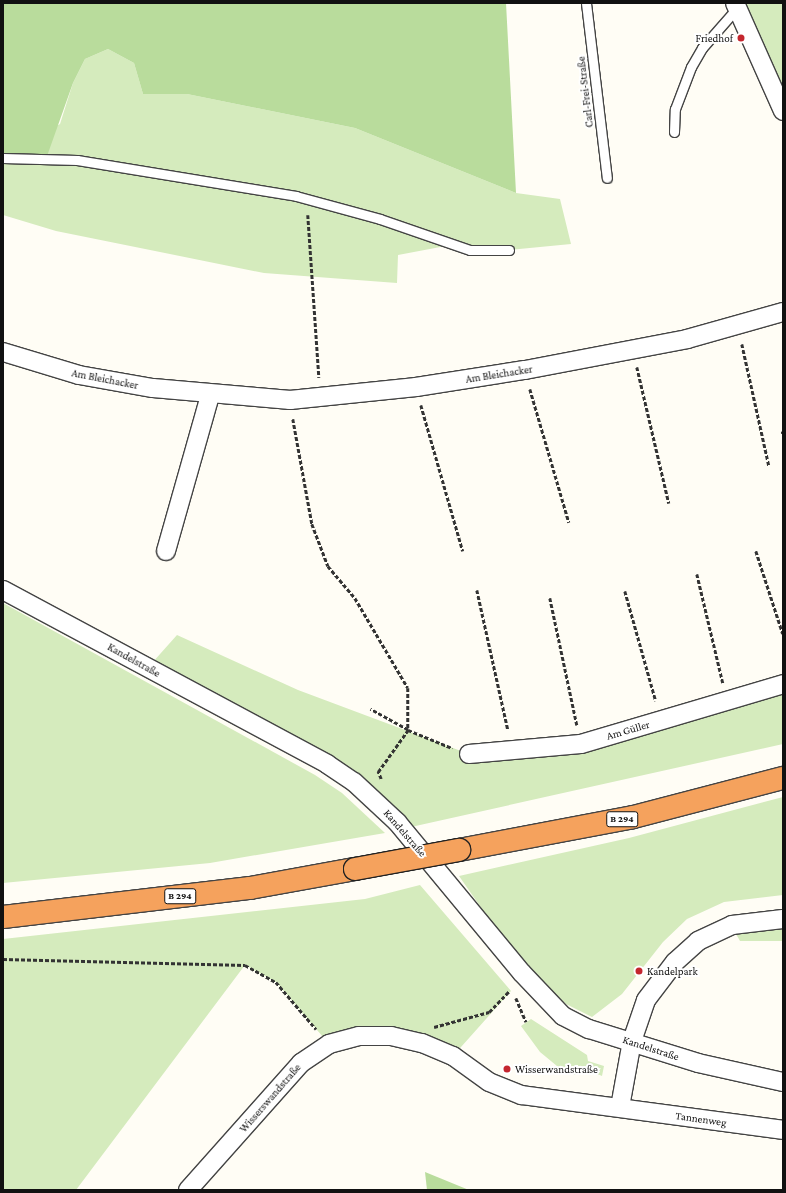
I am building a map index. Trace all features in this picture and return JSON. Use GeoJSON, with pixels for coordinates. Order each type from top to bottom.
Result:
{"type":"FeatureCollection","features":[{"type":"Feature","properties":{"kind":"highway","name":"B 294"},"geometry":{"type":"LineString","coordinates":[[3,917],[250,888],[633,817],[783,778]]}},
{"type":"Feature","properties":{"kind":"street"},"geometry":{"type":"LineString","coordinates":[[736,5],[783,111]]}},
{"type":"Feature","properties":{"kind":"street","name":"Am Bleichacker"},"geometry":{"type":"LineString","coordinates":[[3,352],[79,375],[210,396],[290,400],[416,388],[525,370],[632,350],[738,325],[783,312]]}},
{"type":"Feature","properties":{"kind":"street"},"geometry":{"type":"LineString","coordinates":[[166,550],[210,396]]}},
{"type":"Feature","properties":{"kind":"street","name":"Kandelstraße"},"geometry":{"type":"LineString","coordinates":[[3,590],[321,761],[354,782],[397,822],[553,1006],[589,1029],[632,1041],[698,1063],[783,1082]]}},
{"type":"Feature","properties":{"kind":"street","name":"Am Güller"},"geometry":{"type":"LineString","coordinates":[[469,754],[512,752],[581,744],[728,703],[783,684]]}},
{"type":"Feature","properties":{"kind":"street"},"geometry":{"type":"LineString","coordinates":[[620,1107],[632,1041],[646,1000],[675,962],[698,941],[732,925],[783,919]]}},
{"type":"Feature","properties":{"kind":"street","name":"Wisserswandstraße"},"geometry":{"type":"LineString","coordinates":[[188,1190],[301,1063],[329,1044],[359,1036],[379,1036],[422,1043],[453,1056],[489,1082],[522,1095],[620,1107]]}},
{"type":"Feature","properties":{"kind":"street","name":"Tannenweg"},"geometry":{"type":"LineString","coordinates":[[620,1107],[783,1130]]}},
{"type":"Feature","properties":{"kind":"lane","name":"Carl-Frei-Straße"},"geometry":{"type":"LineString","coordinates":[[586,3],[607,178]]}},
{"type":"Feature","properties":{"kind":"lane"},"geometry":{"type":"LineString","coordinates":[[674,132],[675,109],[691,67],[702,48],[736,5]]}},
{"type":"Feature","properties":{"kind":"lane"},"geometry":{"type":"LineString","coordinates":[[3,158],[78,160],[307,199],[470,250],[509,250]]}},
{"type":"Feature","properties":{"kind":"path"},"geometry":{"type":"LineString","coordinates":[[307,199],[320,398]]}},
{"type":"Feature","properties":{"kind":"path"},"geometry":{"type":"LineString","coordinates":[[738,325],[769,466]]}},
{"type":"Feature","properties":{"kind":"path"},"geometry":{"type":"LineString","coordinates":[[632,350],[670,503]]}},
{"type":"Feature","properties":{"kind":"path"},"geometry":{"type":"LineString","coordinates":[[525,370],[569,522]]}},
{"type":"Feature","properties":{"kind":"path"},"geometry":{"type":"LineString","coordinates":[[416,388],[463,551]]}},
{"type":"Feature","properties":{"kind":"path"},"geometry":{"type":"LineString","coordinates":[[290,400],[312,524],[328,566],[355,598],[408,688],[408,730],[378,772]]}},
{"type":"Feature","properties":{"kind":"path"},"geometry":{"type":"LineString","coordinates":[[756,551],[783,634]]}},
{"type":"Feature","properties":{"kind":"path"},"geometry":{"type":"LineString","coordinates":[[697,574],[728,703]]}},
{"type":"Feature","properties":{"kind":"path"},"geometry":{"type":"LineString","coordinates":[[477,590],[512,752]]}},
{"type":"Feature","properties":{"kind":"path"},"geometry":{"type":"LineString","coordinates":[[625,591],[661,721]]}},
{"type":"Feature","properties":{"kind":"path"},"geometry":{"type":"LineString","coordinates":[[550,598],[581,744]]}},
{"type":"Feature","properties":{"kind":"path"},"geometry":{"type":"LineString","coordinates":[[370,709],[408,730],[469,754]]}},
{"type":"Feature","properties":{"kind":"path"},"geometry":{"type":"LineString","coordinates":[[3,959],[245,964],[276,982],[329,1044]]}},
{"type":"Feature","properties":{"kind":"path"},"geometry":{"type":"LineString","coordinates":[[422,1043],[429,1028],[488,1012],[512,988],[526,1022]]}},
{"type":"Feature","properties":{"kind":"green space"},"geometry":{"type":"Polygon","coordinates":[[[3,3],[506,3],[516,193],[355,128],[187,94],[143,94],[134,63],[108,49],[85,59],[73,83],[46,159],[3,158],[3,3]]]}},
{"type":"Feature","properties":{"kind":"green space"},"geometry":{"type":"Polygon","coordinates":[[[750,3],[783,3],[783,89],[737,8],[750,3]]]}},
{"type":"Feature","properties":{"kind":"green space"},"geometry":{"type":"Polygon","coordinates":[[[108,49],[134,63],[143,94],[187,94],[355,128],[516,193],[560,199],[571,244],[509,250],[451,245],[398,255],[397,283],[264,273],[56,231],[3,215],[3,158],[60,124],[73,83],[85,59],[108,49]]]}},
{"type":"Feature","properties":{"kind":"green space"},"geometry":{"type":"Polygon","coordinates":[[[3,603],[315,775],[342,793],[385,833],[210,863],[3,883],[3,603]]]}},
{"type":"Feature","properties":{"kind":"green space"},"geometry":{"type":"Polygon","coordinates":[[[177,635],[298,690],[469,754],[512,752],[783,684],[783,744],[411,827],[152,663],[177,635]]]}},
{"type":"Feature","properties":{"kind":"green space"},"geometry":{"type":"Polygon","coordinates":[[[783,797],[783,895],[724,902],[687,919],[663,942],[622,994],[592,1017],[566,1004],[531,971],[498,932],[459,876],[629,838],[783,797]]]}},
{"type":"Feature","properties":{"kind":"green space"},"geometry":{"type":"Polygon","coordinates":[[[420,885],[511,991],[453,1056],[422,1043],[329,1044],[276,982],[245,965],[76,1190],[3,1190],[3,939],[365,899],[420,885]]]}},
{"type":"Feature","properties":{"kind":"green space"},"geometry":{"type":"Polygon","coordinates":[[[783,927],[783,941],[740,941],[736,934],[783,927]]]}},
{"type":"Feature","properties":{"kind":"green space"},"geometry":{"type":"Polygon","coordinates":[[[531,1019],[587,1055],[588,1061],[604,1066],[602,1076],[583,1068],[575,1075],[557,1066],[540,1052],[521,1026],[531,1019]]]}},
{"type":"Feature","properties":{"kind":"green space"},"geometry":{"type":"Polygon","coordinates":[[[425,1172],[469,1190],[427,1190],[425,1172]]]}},
{"type":"Feature","properties":{"kind":"place","name":"Friedhof"},"geometry":{"type":"Point","coordinates":[741,38]}},
{"type":"Feature","properties":{"kind":"place","name":"Kandelpark"},"geometry":{"type":"Point","coordinates":[639,971]}},
{"type":"Feature","properties":{"kind":"place","name":"Wisserwandstraße"},"geometry":{"type":"Point","coordinates":[507,1069]}}]}
